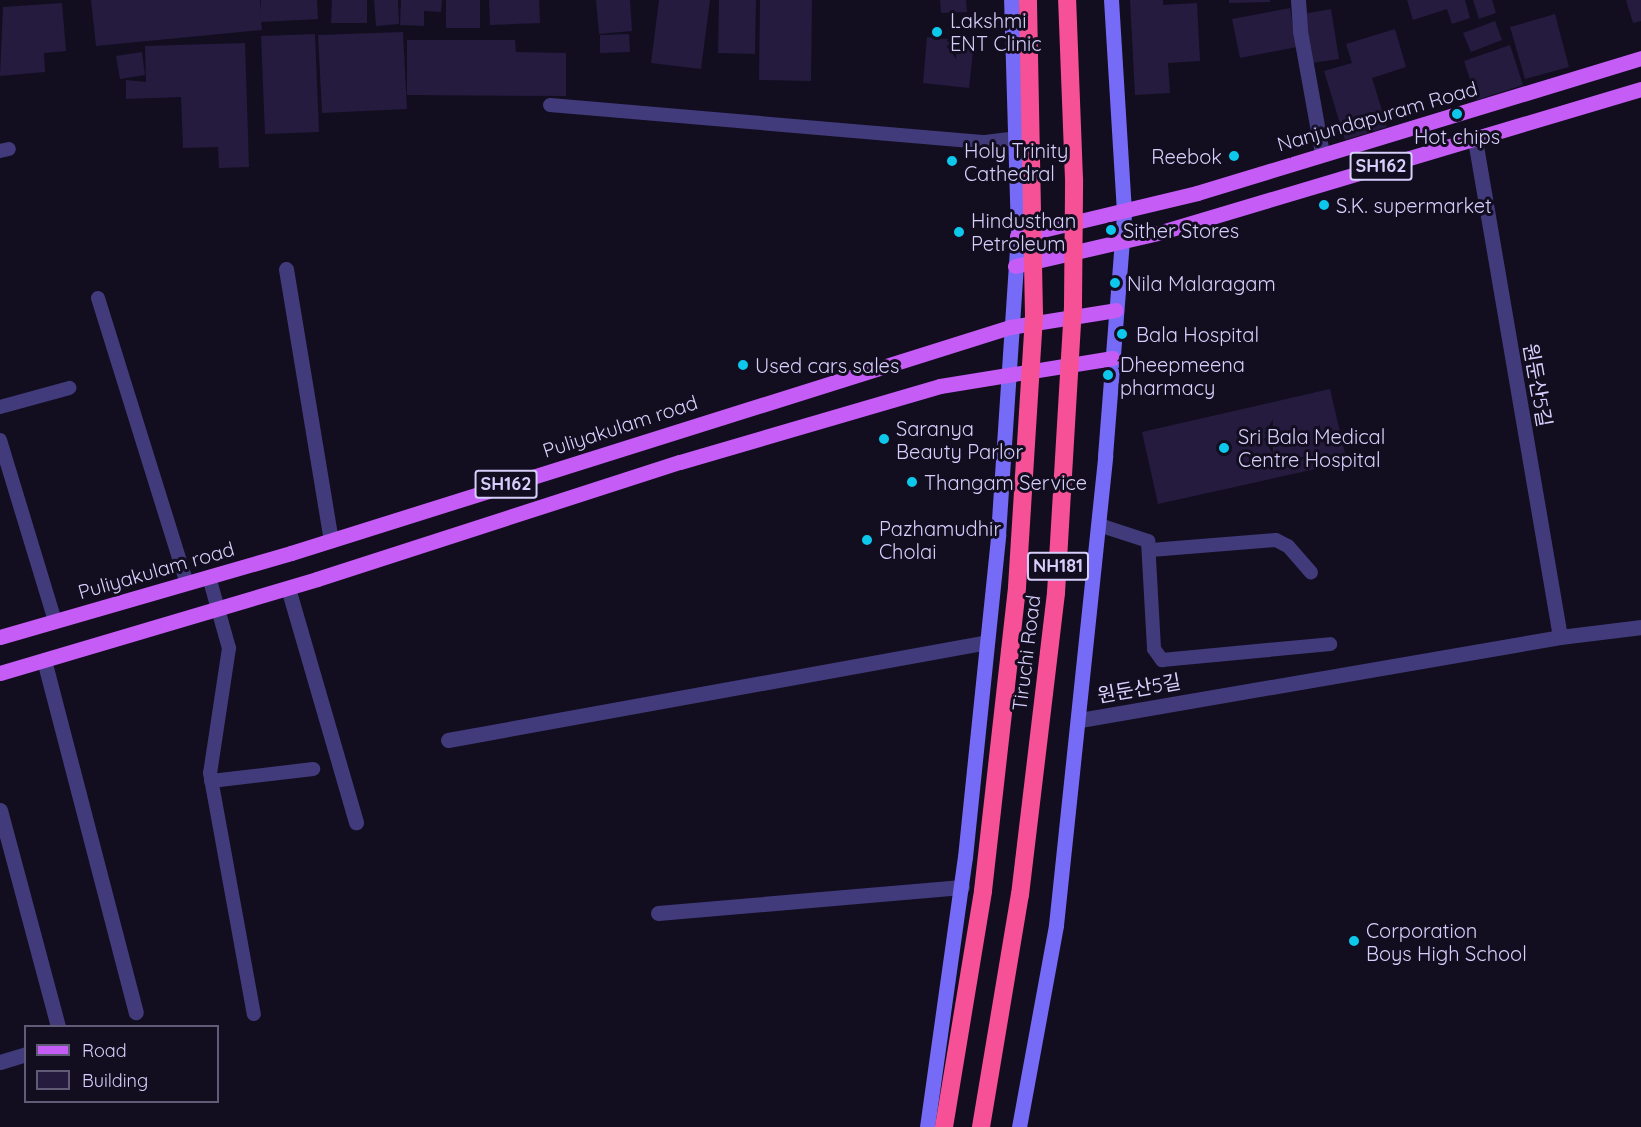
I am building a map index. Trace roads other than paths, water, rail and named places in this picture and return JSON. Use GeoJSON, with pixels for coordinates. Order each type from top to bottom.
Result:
{"type":"FeatureCollection","features":[{"type":"Feature","properties":{"kind":"highway","name":"Tiruchi Road"},"geometry":{"type":"LineString","coordinates":[[944,1127],[983,891],[1017,587],[1034,315],[1028,0]]}},
{"type":"Feature","properties":{"kind":"highway","name":"Tiruchi Road"},"geometry":{"type":"LineString","coordinates":[[981,1127],[1020,895],[1057,582],[1073,305],[1074,179],[1067,0]]}},
{"type":"Feature","properties":{"kind":"main road","name":"Nanjundapuram Road"},"geometry":{"type":"LineString","coordinates":[[1017,236],[1124,212],[1641,58]]}},
{"type":"Feature","properties":{"kind":"main road","name":"SH162"},"geometry":{"type":"LineString","coordinates":[[1122,243],[1641,89]]}},
{"type":"Feature","properties":{"kind":"main road"},"geometry":{"type":"LineString","coordinates":[[1015,266],[1122,243]]}},
{"type":"Feature","properties":{"kind":"main road","name":"Puliyakulam road"},"geometry":{"type":"LineString","coordinates":[[0,638],[331,540],[1010,327],[1116,310]]}},
{"type":"Feature","properties":{"kind":"main road"},"geometry":{"type":"LineString","coordinates":[[1007,376],[1113,358]]}},
{"type":"Feature","properties":{"kind":"main road","name":"SH162"},"geometry":{"type":"LineString","coordinates":[[0,673],[288,588],[680,462],[940,386],[1007,376]]}},
{"type":"Feature","properties":{"kind":"street"},"geometry":{"type":"LineString","coordinates":[[927,1127],[962,887],[987,642],[1007,376],[1017,236],[1011,0]]}},
{"type":"Feature","properties":{"kind":"street"},"geometry":{"type":"LineString","coordinates":[[1019,1127],[1056,925],[1080,720],[1113,358],[1124,212],[1111,0]]}},
{"type":"Feature","properties":{"kind":"street"},"geometry":{"type":"LineString","coordinates":[[1298,0],[1299,31],[1322,153]]}},
{"type":"Feature","properties":{"kind":"street","name":"원둔산5길"},"geometry":{"type":"LineString","coordinates":[[1475,140],[1560,637]]}},
{"type":"Feature","properties":{"kind":"street"},"geometry":{"type":"LineString","coordinates":[[286,269],[331,540]]}},
{"type":"Feature","properties":{"kind":"street"},"geometry":{"type":"LineString","coordinates":[[288,588],[356,822]]}},
{"type":"Feature","properties":{"kind":"street","name":"원둔산5길"},"geometry":{"type":"LineString","coordinates":[[1080,720],[1560,637],[1641,627]]}},
{"type":"Feature","properties":{"kind":"street"},"geometry":{"type":"LineString","coordinates":[[448,740],[987,642]]}},
{"type":"Feature","properties":{"kind":"street"},"geometry":{"type":"LineString","coordinates":[[44,660],[136,1012]]}},
{"type":"Feature","properties":{"kind":"street"},"geometry":{"type":"LineString","coordinates":[[0,810],[58,1025]]}},
{"type":"Feature","properties":{"kind":"street"},"geometry":{"type":"LineString","coordinates":[[658,913],[962,887]]}},
{"type":"Feature","properties":{"kind":"street"},"geometry":{"type":"LineString","coordinates":[[0,1062],[24,1055]]}},
{"type":"Feature","properties":{"kind":"lane"},"geometry":{"type":"LineString","coordinates":[[550,105],[985,142],[1016,138]]}},
{"type":"Feature","properties":{"kind":"lane"},"geometry":{"type":"LineString","coordinates":[[98,298],[187,583]]}},
{"type":"Feature","properties":{"kind":"lane"},"geometry":{"type":"LineString","coordinates":[[0,407],[69,388]]}},
{"type":"Feature","properties":{"kind":"lane"},"geometry":{"type":"LineString","coordinates":[[0,440],[55,621]]}},
{"type":"Feature","properties":{"kind":"lane"},"geometry":{"type":"LineString","coordinates":[[1098,525],[1142,536],[1151,550],[1154,649],[1162,660],[1330,644]]}},
{"type":"Feature","properties":{"kind":"lane"},"geometry":{"type":"LineString","coordinates":[[1151,550],[1276,540],[1288,546],[1311,572]]}},
{"type":"Feature","properties":{"kind":"lane"},"geometry":{"type":"LineString","coordinates":[[209,577],[216,609],[229,648],[211,781],[254,1014]]}},
{"type":"Feature","properties":{"kind":"lane"},"geometry":{"type":"LineString","coordinates":[[211,781],[313,769]]}},
{"type":"Feature","properties":{"kind":"place","name":"Lakshmi ENT Clinic"},"geometry":{"type":"Point","coordinates":[937,32]}},
{"type":"Feature","properties":{"kind":"place","name":"Hot chips"},"geometry":{"type":"Point","coordinates":[1457,114]}},
{"type":"Feature","properties":{"kind":"place","name":"Reebok"},"geometry":{"type":"Point","coordinates":[1234,156]}},
{"type":"Feature","properties":{"kind":"place","name":"Holy Trinity Cathedral"},"geometry":{"type":"Point","coordinates":[952,161]}},
{"type":"Feature","properties":{"kind":"place","name":"S.K. supermarket"},"geometry":{"type":"Point","coordinates":[1324,205]}},
{"type":"Feature","properties":{"kind":"place","name":"Sither Stores"},"geometry":{"type":"Point","coordinates":[1111,230]}},
{"type":"Feature","properties":{"kind":"place","name":"Hindusthan Petroleum"},"geometry":{"type":"Point","coordinates":[959,232]}},
{"type":"Feature","properties":{"kind":"place","name":"Nila Malaragam"},"geometry":{"type":"Point","coordinates":[1115,283]}},
{"type":"Feature","properties":{"kind":"place","name":"Bala Hospital"},"geometry":{"type":"Point","coordinates":[1122,334]}},
{"type":"Feature","properties":{"kind":"place","name":"Used cars sales"},"geometry":{"type":"Point","coordinates":[743,365]}},
{"type":"Feature","properties":{"kind":"place","name":"Dheepmeena pharmacy"},"geometry":{"type":"Point","coordinates":[1108,375]}},
{"type":"Feature","properties":{"kind":"place","name":"Saranya Beauty Parlor"},"geometry":{"type":"Point","coordinates":[884,439]}},
{"type":"Feature","properties":{"kind":"place","name":"Sri Bala Medical Centre Hospital"},"geometry":{"type":"Point","coordinates":[1224,448]}},
{"type":"Feature","properties":{"kind":"place","name":"Thangam Service"},"geometry":{"type":"Point","coordinates":[912,482]}},
{"type":"Feature","properties":{"kind":"place","name":"Pazhamudhir Cholai"},"geometry":{"type":"Point","coordinates":[867,540]}},
{"type":"Feature","properties":{"kind":"place","name":"Corporation Boys High School"},"geometry":{"type":"Point","coordinates":[1354,941]}}]}
